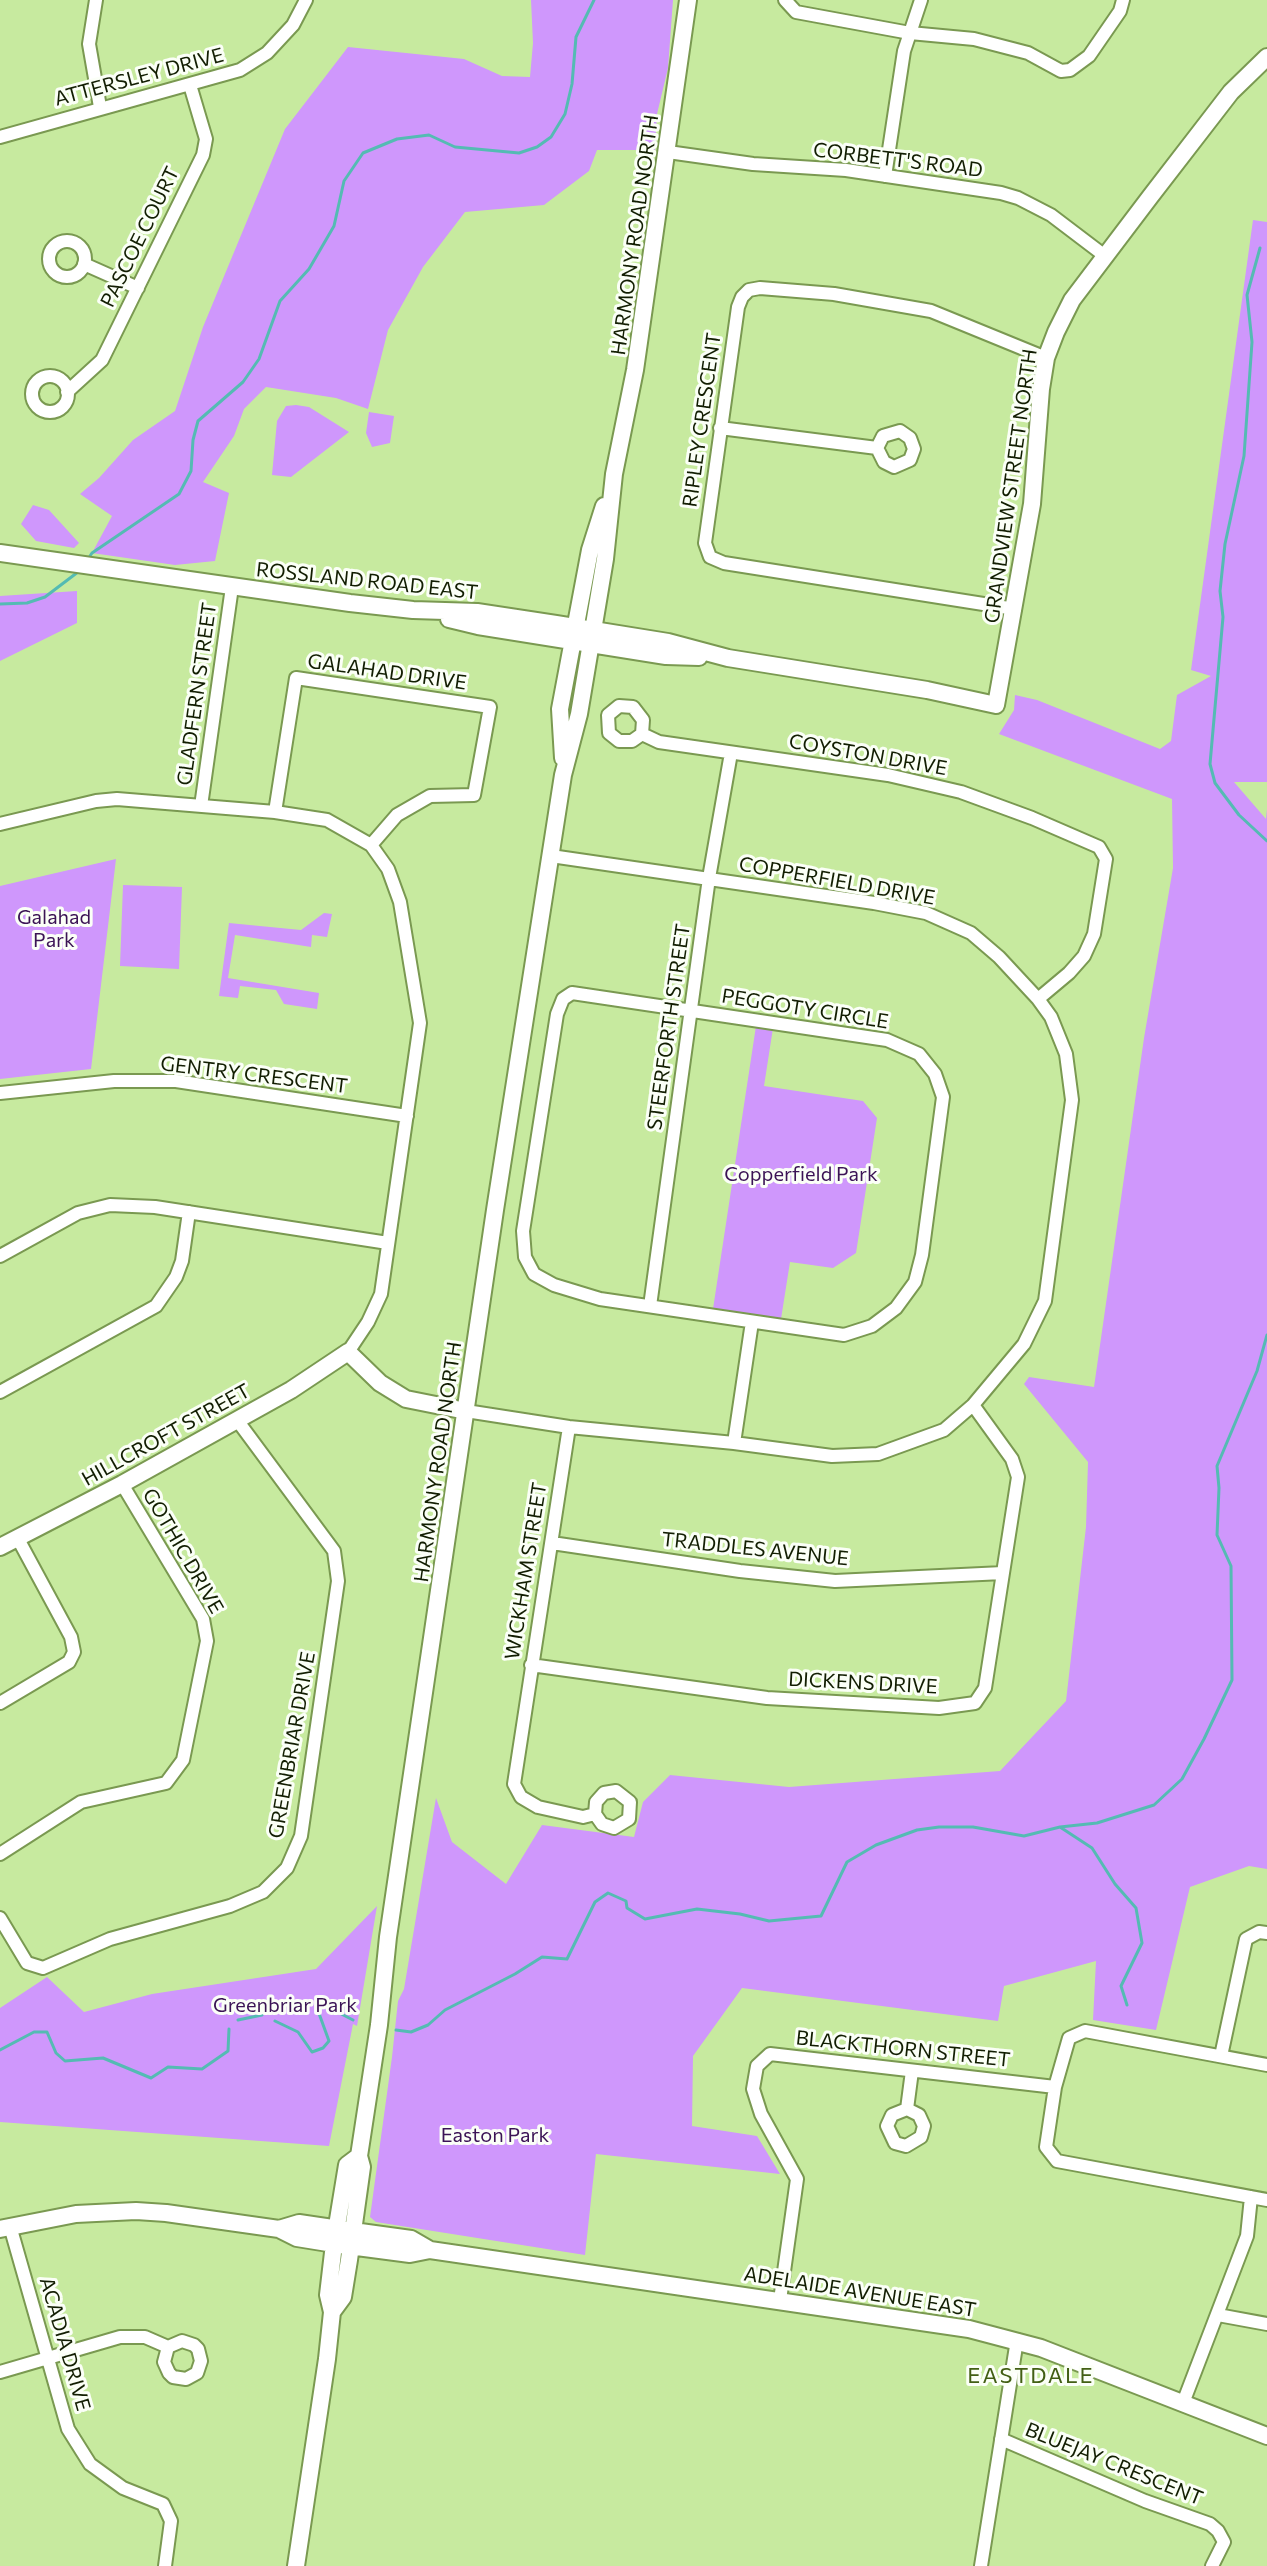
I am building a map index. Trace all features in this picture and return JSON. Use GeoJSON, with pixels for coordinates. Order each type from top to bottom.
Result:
{"type":"FeatureCollection","features":[{"type":"Feature","properties":{"kind":"main road","name":"HARMONY ROAD NORTH"},"geometry":{"type":"LineString","coordinates":[[296,2566],[332,2312],[343,2297],[344,2237],[362,2167],[359,2156],[466,1411],[563,775],[579,714],[605,559],[614,474],[635,370],[688,0]]}},
{"type":"Feature","properties":{"kind":"main road","name":"GRANDVIEW STREET NORTH"},"geometry":{"type":"LineString","coordinates":[[996,705],[1032,504],[1046,358],[1063,315],[1231,92],[1267,57]]}},
{"type":"Feature","properties":{"kind":"main road","name":"HARMONY ROAD NORTH"},"geometry":{"type":"LineString","coordinates":[[563,775],[560,709],[590,550],[614,474]]}},
{"type":"Feature","properties":{"kind":"main road","name":"ROSSLAND ROAD EAST"},"geometry":{"type":"LineString","coordinates":[[0,553],[413,610],[477,612],[574,634],[668,642],[728,658],[927,690],[996,705]]}},
{"type":"Feature","properties":{"kind":"main road"},"geometry":{"type":"LineString","coordinates":[[348,1352],[380,1383],[406,1399],[466,1411]]}},
{"type":"Feature","properties":{"kind":"main road","name":"HILLCROFT STREET"},"geometry":{"type":"LineString","coordinates":[[0,1547],[122,1484],[312,1378],[348,1352]]}},
{"type":"Feature","properties":{"kind":"main road","name":"ADELAIDE AVENUE EAST"},"geometry":{"type":"LineString","coordinates":[[5,2227],[76,2214],[166,2213],[279,2229],[297,2238],[411,2239],[430,2250],[969,2329],[1017,2340],[1267,2436]]}},
{"type":"Feature","properties":{"kind":"street"},"geometry":{"type":"LineString","coordinates":[[96,0],[89,44],[100,107]]}},
{"type":"Feature","properties":{"kind":"street","name":"ATTERSLEY DRIVE"},"geometry":{"type":"LineString","coordinates":[[0,137],[240,70],[267,53],[293,25],[306,0]]}},
{"type":"Feature","properties":{"kind":"street"},"geometry":{"type":"LineString","coordinates":[[785,0],[796,12],[910,33],[974,39],[1028,53],[1061,71],[1070,70],[1089,56],[1120,11],[1123,0]]}},
{"type":"Feature","properties":{"kind":"street"},"geometry":{"type":"LineString","coordinates":[[885,176],[904,51],[921,0]]}},
{"type":"Feature","properties":{"kind":"street","name":"PASCOE COURT"},"geometry":{"type":"LineString","coordinates":[[67,392],[102,360],[205,149],[206,139],[190,85]]}},
{"type":"Feature","properties":{"kind":"street","name":"CORBETT'S ROAD"},"geometry":{"type":"LineString","coordinates":[[668,152],[753,164],[885,176],[1018,198],[1051,215],[1105,256]]}},
{"type":"Feature","properties":{"kind":"street"},"geometry":{"type":"LineString","coordinates":[[84,264],[138,288]]}},
{"type":"Feature","properties":{"kind":"street","name":"RIPLEY CRESCENT"},"geometry":{"type":"LineString","coordinates":[[1015,609],[716,561],[706,551],[705,543],[738,307],[749,290],[760,288],[834,294],[931,311],[1046,358]]}},
{"type":"Feature","properties":{"kind":"street"},"geometry":{"type":"LineString","coordinates":[[720,428],[877,448]]}},
{"type":"Feature","properties":{"kind":"street","name":"GLADFERN STREET"},"geometry":{"type":"LineString","coordinates":[[201,806],[232,587]]}},
{"type":"Feature","properties":{"kind":"street","name":"GALAHAD DRIVE"},"geometry":{"type":"LineString","coordinates":[[275,812],[296,678],[490,707],[474,795],[430,796],[397,815],[371,845]]}},
{"type":"Feature","properties":{"kind":"street","name":"COYSTON DRIVE"},"geometry":{"type":"LineString","coordinates":[[642,734],[659,742],[888,775],[961,792],[1099,847],[1106,859],[1094,934],[1084,956],[1038,999]]}},
{"type":"Feature","properties":{"kind":"street","name":"STEERFORTH STREET"},"geometry":{"type":"LineString","coordinates":[[650,1306],[709,878],[731,753]]}},
{"type":"Feature","properties":{"kind":"street"},"geometry":{"type":"LineString","coordinates":[[0,824],[96,801],[117,799],[275,812],[327,820],[371,845],[388,869],[400,902],[420,1023],[381,1294],[368,1322],[348,1352]]}},
{"type":"Feature","properties":{"kind":"street","name":"COPPERFIELD DRIVE"},"geometry":{"type":"LineString","coordinates":[[466,1411],[569,1427],[832,1456],[878,1454],[944,1430],[973,1405],[1024,1344],[1045,1301],[1072,1100],[1066,1054],[1051,1017],[999,957],[971,933],[926,913],[551,856]]}},
{"type":"Feature","properties":{"kind":"street","name":"PEGGOTY CIRCLE"},"geometry":{"type":"LineString","coordinates":[[572,993],[692,1012],[887,1040],[919,1054],[935,1074],[943,1097],[922,1255],[915,1282],[896,1308],[872,1326],[844,1335],[600,1299],[554,1285],[534,1274],[525,1257],[523,1231],[557,1014],[563,999],[572,993]]}},
{"type":"Feature","properties":{"kind":"street","name":"GENTRY CRESCENT"},"geometry":{"type":"LineString","coordinates":[[0,1093],[114,1081],[176,1081],[407,1116]]}},
{"type":"Feature","properties":{"kind":"street"},"geometry":{"type":"LineString","coordinates":[[0,1256],[78,1213],[133,1204],[388,1243]]}},
{"type":"Feature","properties":{"kind":"street"},"geometry":{"type":"LineString","coordinates":[[0,1392],[156,1306],[176,1277],[182,1261],[189,1212]]}},
{"type":"Feature","properties":{"kind":"street"},"geometry":{"type":"LineString","coordinates":[[734,1443],[752,1322]]}},
{"type":"Feature","properties":{"kind":"street","name":"DICKENS DRIVE"},"geometry":{"type":"LineString","coordinates":[[531,1665],[767,1698],[939,1708],[975,1703],[985,1688],[1018,1477],[1012,1459],[973,1405]]}},
{"type":"Feature","properties":{"kind":"street","name":"GREENBRIAR DRIVE"},"geometry":{"type":"LineString","coordinates":[[0,1918],[27,1963],[43,1968],[110,1939],[230,1906],[263,1892],[287,1868],[301,1836],[338,1581],[334,1551],[237,1420]]}},
{"type":"Feature","properties":{"kind":"street","name":"WICKHAM STREET"},"geometry":{"type":"LineString","coordinates":[[569,1427],[514,1784],[521,1797],[538,1807],[583,1817],[595,1814]]}},
{"type":"Feature","properties":{"kind":"street","name":"GOTHIC DRIVE"},"geometry":{"type":"LineString","coordinates":[[0,1854],[81,1802],[166,1783],[183,1760],[207,1641],[203,1619],[122,1484]]}},
{"type":"Feature","properties":{"kind":"street"},"geometry":{"type":"LineString","coordinates":[[0,1703],[69,1662],[74,1652],[71,1637],[17,1537]]}},
{"type":"Feature","properties":{"kind":"street","name":"TRADDLES AVENUE"},"geometry":{"type":"LineString","coordinates":[[552,1543],[740,1571],[835,1581],[1003,1573]]}},
{"type":"Feature","properties":{"kind":"street"},"geometry":{"type":"LineString","coordinates":[[1221,2056],[1246,1939],[1259,1932],[1267,1933]]}},
{"type":"Feature","properties":{"kind":"street"},"geometry":{"type":"LineString","coordinates":[[1267,2065],[1085,2031],[1069,2038],[1055,2087],[1046,2147],[1057,2161],[1267,2200]]}},
{"type":"Feature","properties":{"kind":"street","name":"BLACKTHORN STREET"},"geometry":{"type":"LineString","coordinates":[[780,2300],[797,2179],[761,2114],[753,2089],[757,2066],[770,2054],[1055,2087]]}},
{"type":"Feature","properties":{"kind":"street"},"geometry":{"type":"LineString","coordinates":[[907,2109],[912,2071]]}},
{"type":"Feature","properties":{"kind":"street"},"geometry":{"type":"LineString","coordinates":[[1183,2403],[1247,2236],[1251,2197]]}},
{"type":"Feature","properties":{"kind":"street","name":"ACADIA DRIVE"},"geometry":{"type":"LineString","coordinates":[[5,2227],[68,2429],[90,2464],[123,2488],[163,2504],[171,2521],[165,2566]]}},
{"type":"Feature","properties":{"kind":"street"},"geometry":{"type":"LineString","coordinates":[[1218,2315],[1267,2324]]}},
{"type":"Feature","properties":{"kind":"street"},"geometry":{"type":"LineString","coordinates":[[0,2372],[120,2337],[145,2337],[168,2347]]}},
{"type":"Feature","properties":{"kind":"street"},"geometry":{"type":"LineString","coordinates":[[981,2566],[1017,2340]]}},
{"type":"Feature","properties":{"kind":"street","name":"BLUEJAY CRESCENT"},"geometry":{"type":"LineString","coordinates":[[1001,2439],[1145,2501],[1210,2524],[1224,2542],[1212,2566]]}},
{"type":"Feature","properties":{"kind":"green space"},"geometry":{"type":"Polygon","coordinates":[[[531,0],[673,0],[668,68],[657,114],[655,150],[597,150],[589,171],[544,205],[465,212],[423,267],[388,330],[368,409],[336,398],[266,387],[244,409],[234,436],[203,482],[229,493],[215,561],[175,565],[92,553],[112,516],[80,494],[133,440],[175,411],[203,327],[285,129],[348,47],[464,59],[502,76],[530,77],[533,43],[531,0]]]}},
{"type":"Feature","properties":{"kind":"green space","name":"Easton Park"},"geometry":{"type":"Polygon","coordinates":[[[1253,220],[1267,222],[1267,782],[1234,782],[1266,819],[1267,809],[1267,1869],[1249,1866],[1190,1887],[1156,2030],[1093,2020],[1096,1961],[1004,1986],[998,2021],[742,1988],[693,2056],[692,2126],[757,2136],[780,2174],[596,2154],[585,2255],[376,2222],[370,2217],[398,2001],[404,1989],[436,1798],[452,1842],[506,1884],[542,1825],[634,1837],[643,1802],[670,1775],[789,1787],[1000,1771],[1066,1701],[1086,1527],[1088,1462],[1024,1384],[1029,1377],[1094,1387],[1144,1038],[1173,868],[1172,799],[999,734],[1014,710],[1015,695],[1037,700],[1160,749],[1171,741],[1177,695],[1211,676],[1191,670],[1253,220]]]}},
{"type":"Feature","properties":{"kind":"green space"},"geometry":{"type":"Polygon","coordinates":[[[286,406],[309,407],[349,432],[291,477],[272,475],[277,421],[286,406]]]}},
{"type":"Feature","properties":{"kind":"green space"},"geometry":{"type":"Polygon","coordinates":[[[369,412],[394,416],[390,443],[372,447],[366,433],[369,412]]]}},
{"type":"Feature","properties":{"kind":"green space"},"geometry":{"type":"Polygon","coordinates":[[[33,505],[49,510],[79,543],[74,548],[36,541],[21,524],[33,505]]]}},
{"type":"Feature","properties":{"kind":"green space"},"geometry":{"type":"Polygon","coordinates":[[[77,591],[77,623],[0,661],[0,596],[77,591]]]}},
{"type":"Feature","properties":{"kind":"green space","name":"Galahad Park"},"geometry":{"type":"Polygon","coordinates":[[[116,859],[91,1069],[0,1079],[0,886],[116,859]]]}},
{"type":"Feature","properties":{"kind":"green space"},"geometry":{"type":"Polygon","coordinates":[[[123,885],[182,887],[179,969],[120,966],[123,885]]]}},
{"type":"Feature","properties":{"kind":"green space"},"geometry":{"type":"Polygon","coordinates":[[[324,913],[332,914],[327,937],[312,935],[311,947],[235,935],[228,978],[319,993],[317,1009],[284,1004],[276,990],[240,986],[238,998],[219,996],[229,923],[301,930],[324,913]]]}},
{"type":"Feature","properties":{"kind":"green space","name":"Copperfield Park"},"geometry":{"type":"Polygon","coordinates":[[[756,1026],[773,1028],[764,1086],[863,1101],[877,1118],[856,1253],[833,1268],[790,1262],[781,1319],[713,1309],[756,1026]]]}},
{"type":"Feature","properties":{"kind":"green space","name":"Greenbriar Park"},"geometry":{"type":"Polygon","coordinates":[[[377,1906],[357,2026],[353,2024],[329,2146],[0,2122],[0,2008],[47,1977],[84,2012],[152,1994],[316,1969],[377,1906]]]}},
{"type":"Feature","properties":{"kind":"waterway"},"geometry":{"type":"LineString","coordinates":[[88,559],[92,553],[179,494],[191,471],[198,421],[243,382],[259,359],[280,301],[309,269],[334,226],[344,181],[363,153],[397,139],[429,135],[455,147],[519,153],[537,147],[551,137],[565,114],[572,84],[576,37],[594,0]]}},
{"type":"Feature","properties":{"kind":"waterway"},"geometry":{"type":"LineString","coordinates":[[1260,248],[1247,295],[1252,342],[1244,456],[1225,544],[1220,591],[1223,617],[1210,764],[1215,783],[1239,815],[1267,841]]}},
{"type":"Feature","properties":{"kind":"waterway"},"geometry":{"type":"LineString","coordinates":[[0,604],[27,603],[45,597],[78,572]]}},
{"type":"Feature","properties":{"kind":"waterway"},"geometry":{"type":"LineString","coordinates":[[396,2030],[411,2032],[428,2025],[445,2010],[542,1957],[567,1959],[595,1902],[608,1893],[626,1901],[627,1908],[645,1919],[697,1909],[769,1921],[821,1916],[847,1862],[876,1845],[917,1830],[973,1827],[1024,1836],[1060,1827],[1097,1823],[1154,1805],[1182,1779],[1232,1680],[1231,1566],[1217,1535],[1217,1466],[1257,1371],[1267,1335]]}},
{"type":"Feature","properties":{"kind":"waterway"},"geometry":{"type":"LineString","coordinates":[[1060,1827],[1092,1848],[1115,1884],[1136,1908],[1142,1943],[1121,1986],[1127,2005]]}},
{"type":"Feature","properties":{"kind":"waterway"},"geometry":{"type":"LineString","coordinates":[[275,2021],[298,2032],[312,2052],[323,2048],[329,2041],[317,2008],[320,2003],[353,2020]]}},
{"type":"Feature","properties":{"kind":"waterway"},"geometry":{"type":"LineString","coordinates":[[238,2020],[262,2015]]}},
{"type":"Feature","properties":{"kind":"waterway"},"geometry":{"type":"LineString","coordinates":[[0,2050],[34,2032],[47,2032],[56,2053],[65,2061],[103,2058],[151,2078],[168,2067],[202,2069],[228,2051],[229,2029]]}},
{"type":"Feature","properties":{"kind":"district","name":"EASTDALE"},"geometry":{"type":"Point","coordinates":[1031,2376]}}]}
